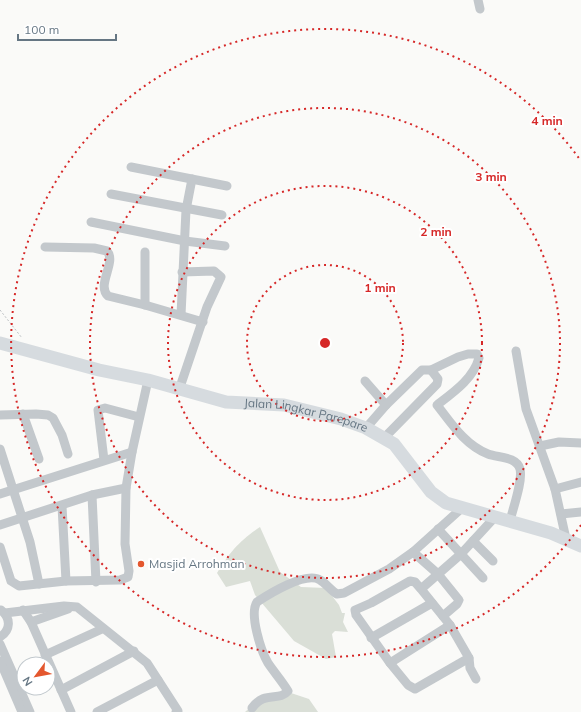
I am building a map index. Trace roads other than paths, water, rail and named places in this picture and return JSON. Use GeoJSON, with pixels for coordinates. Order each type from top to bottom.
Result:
{"type":"FeatureCollection","features":[{"type":"Feature","properties":{"kind":"highway","name":"Jalan Lingkar Parepare"},"geometry":{"type":"LineString","coordinates":[[0,343],[99,370],[148,380],[179,390],[232,403],[284,405],[341,419],[366,428],[384,437],[400,452],[431,492],[446,503],[510,520],[566,539],[581,546]]}},
{"type":"Feature","properties":{"kind":"street"},"geometry":{"type":"LineString","coordinates":[[131,167],[227,186]]}},
{"type":"Feature","properties":{"kind":"street"},"geometry":{"type":"LineString","coordinates":[[181,315],[186,210],[192,179]]}},
{"type":"Feature","properties":{"kind":"street"},"geometry":{"type":"LineString","coordinates":[[111,194],[186,210],[222,215]]}},
{"type":"Feature","properties":{"kind":"street"},"geometry":{"type":"LineString","coordinates":[[91,222],[184,241],[225,246]]}},
{"type":"Feature","properties":{"kind":"street"},"geometry":{"type":"LineString","coordinates":[[45,247],[94,248],[107,251],[109,257],[104,287],[106,295],[145,304],[203,322]]}},
{"type":"Feature","properties":{"kind":"street"},"geometry":{"type":"LineString","coordinates":[[145,252],[145,304]]}},
{"type":"Feature","properties":{"kind":"street"},"geometry":{"type":"LineString","coordinates":[[179,390],[207,307],[221,276],[214,271],[182,272]]}},
{"type":"Feature","properties":{"kind":"street"},"geometry":{"type":"LineString","coordinates":[[516,351],[526,409],[555,489],[566,539]]}},
{"type":"Feature","properties":{"kind":"street"},"geometry":{"type":"LineString","coordinates":[[366,428],[386,405],[422,370],[431,370],[468,354],[477,354],[479,358],[470,376],[437,405]]}},
{"type":"Feature","properties":{"kind":"street"},"geometry":{"type":"LineString","coordinates":[[384,437],[438,382],[436,376],[431,370]]}},
{"type":"Feature","properties":{"kind":"street"},"geometry":{"type":"LineString","coordinates":[[0,547],[11,581],[19,586],[66,581],[96,582],[120,580],[129,576],[125,544],[126,488],[139,417],[148,380]]}},
{"type":"Feature","properties":{"kind":"street"},"geometry":{"type":"LineString","coordinates":[[365,381],[386,405]]}},
{"type":"Feature","properties":{"kind":"street"},"geometry":{"type":"LineString","coordinates":[[425,395],[437,405],[465,439],[488,454],[513,460],[517,464],[520,474],[519,484],[510,520]]}},
{"type":"Feature","properties":{"kind":"street"},"geometry":{"type":"LineString","coordinates":[[104,460],[98,410],[105,408],[139,417]]}},
{"type":"Feature","properties":{"kind":"street"},"geometry":{"type":"LineString","coordinates":[[23,414],[39,459]]}},
{"type":"Feature","properties":{"kind":"street"},"geometry":{"type":"LineString","coordinates":[[0,415],[48,415],[53,418],[60,431],[68,454]]}},
{"type":"Feature","properties":{"kind":"street"},"geometry":{"type":"LineString","coordinates":[[540,446],[559,442],[581,443]]}},
{"type":"Feature","properties":{"kind":"street"},"geometry":{"type":"LineString","coordinates":[[0,450],[30,542],[39,584]]}},
{"type":"Feature","properties":{"kind":"street"},"geometry":{"type":"LineString","coordinates":[[0,494],[132,452]]}},
{"type":"Feature","properties":{"kind":"street"},"geometry":{"type":"LineString","coordinates":[[555,489],[581,482]]}},
{"type":"Feature","properties":{"kind":"street"},"geometry":{"type":"LineString","coordinates":[[0,525],[92,495],[126,488]]}},
{"type":"Feature","properties":{"kind":"street"},"geometry":{"type":"LineString","coordinates":[[92,495],[96,582]]}},
{"type":"Feature","properties":{"kind":"street"},"geometry":{"type":"LineString","coordinates":[[62,506],[66,581]]}},
{"type":"Feature","properties":{"kind":"street"},"geometry":{"type":"LineString","coordinates":[[252,708],[263,697],[281,696],[288,690],[265,657],[257,632],[254,612],[257,602],[291,584],[309,578],[320,580],[337,594],[344,593],[389,569],[413,552],[462,508]]}},
{"type":"Feature","properties":{"kind":"street"},"geometry":{"type":"LineString","coordinates":[[561,514],[581,512]]}},
{"type":"Feature","properties":{"kind":"street"},"geometry":{"type":"LineString","coordinates":[[421,589],[461,554],[495,517]]}},
{"type":"Feature","properties":{"kind":"street"},"geometry":{"type":"LineString","coordinates":[[438,529],[483,578]]}},
{"type":"Feature","properties":{"kind":"street"},"geometry":{"type":"LineString","coordinates":[[474,541],[493,561]]}},
{"type":"Feature","properties":{"kind":"street"},"geometry":{"type":"LineString","coordinates":[[413,552],[438,574],[459,600],[457,604],[443,616]]}},
{"type":"Feature","properties":{"kind":"street"},"geometry":{"type":"LineString","coordinates":[[469,658],[415,689],[408,685],[371,638],[356,615],[356,608],[371,603],[410,580],[415,582],[450,625],[469,658],[470,668],[476,679]]}},
{"type":"Feature","properties":{"kind":"street"},"geometry":{"type":"LineString","coordinates":[[371,638],[432,603]]}},
{"type":"Feature","properties":{"kind":"street"},"geometry":{"type":"LineString","coordinates":[[32,622],[75,607]]}},
{"type":"Feature","properties":{"kind":"street"},"geometry":{"type":"LineString","coordinates":[[0,637],[8,628],[9,623],[2,611],[75,607],[102,629],[134,651],[147,663],[177,712]]}},
{"type":"Feature","properties":{"kind":"street"},"geometry":{"type":"LineString","coordinates":[[23,610],[32,622],[45,656],[102,629]]}},
{"type":"Feature","properties":{"kind":"street"},"geometry":{"type":"LineString","coordinates":[[390,663],[450,625]]}},
{"type":"Feature","properties":{"kind":"street"},"geometry":{"type":"LineString","coordinates":[[0,644],[30,712]]}},
{"type":"Feature","properties":{"kind":"street"},"geometry":{"type":"LineString","coordinates":[[61,690],[134,651]]}},
{"type":"Feature","properties":{"kind":"street"},"geometry":{"type":"LineString","coordinates":[[0,661],[22,712]]}},
{"type":"Feature","properties":{"kind":"street"},"geometry":{"type":"LineString","coordinates":[[56,679],[71,712]]}},
{"type":"Feature","properties":{"kind":"street"},"geometry":{"type":"LineString","coordinates":[[97,712],[158,680]]}},
{"type":"Feature","properties":{"kind":"place","name":"Masjid Arrohman"},"geometry":{"type":"Point","coordinates":[141,564]}}]}
